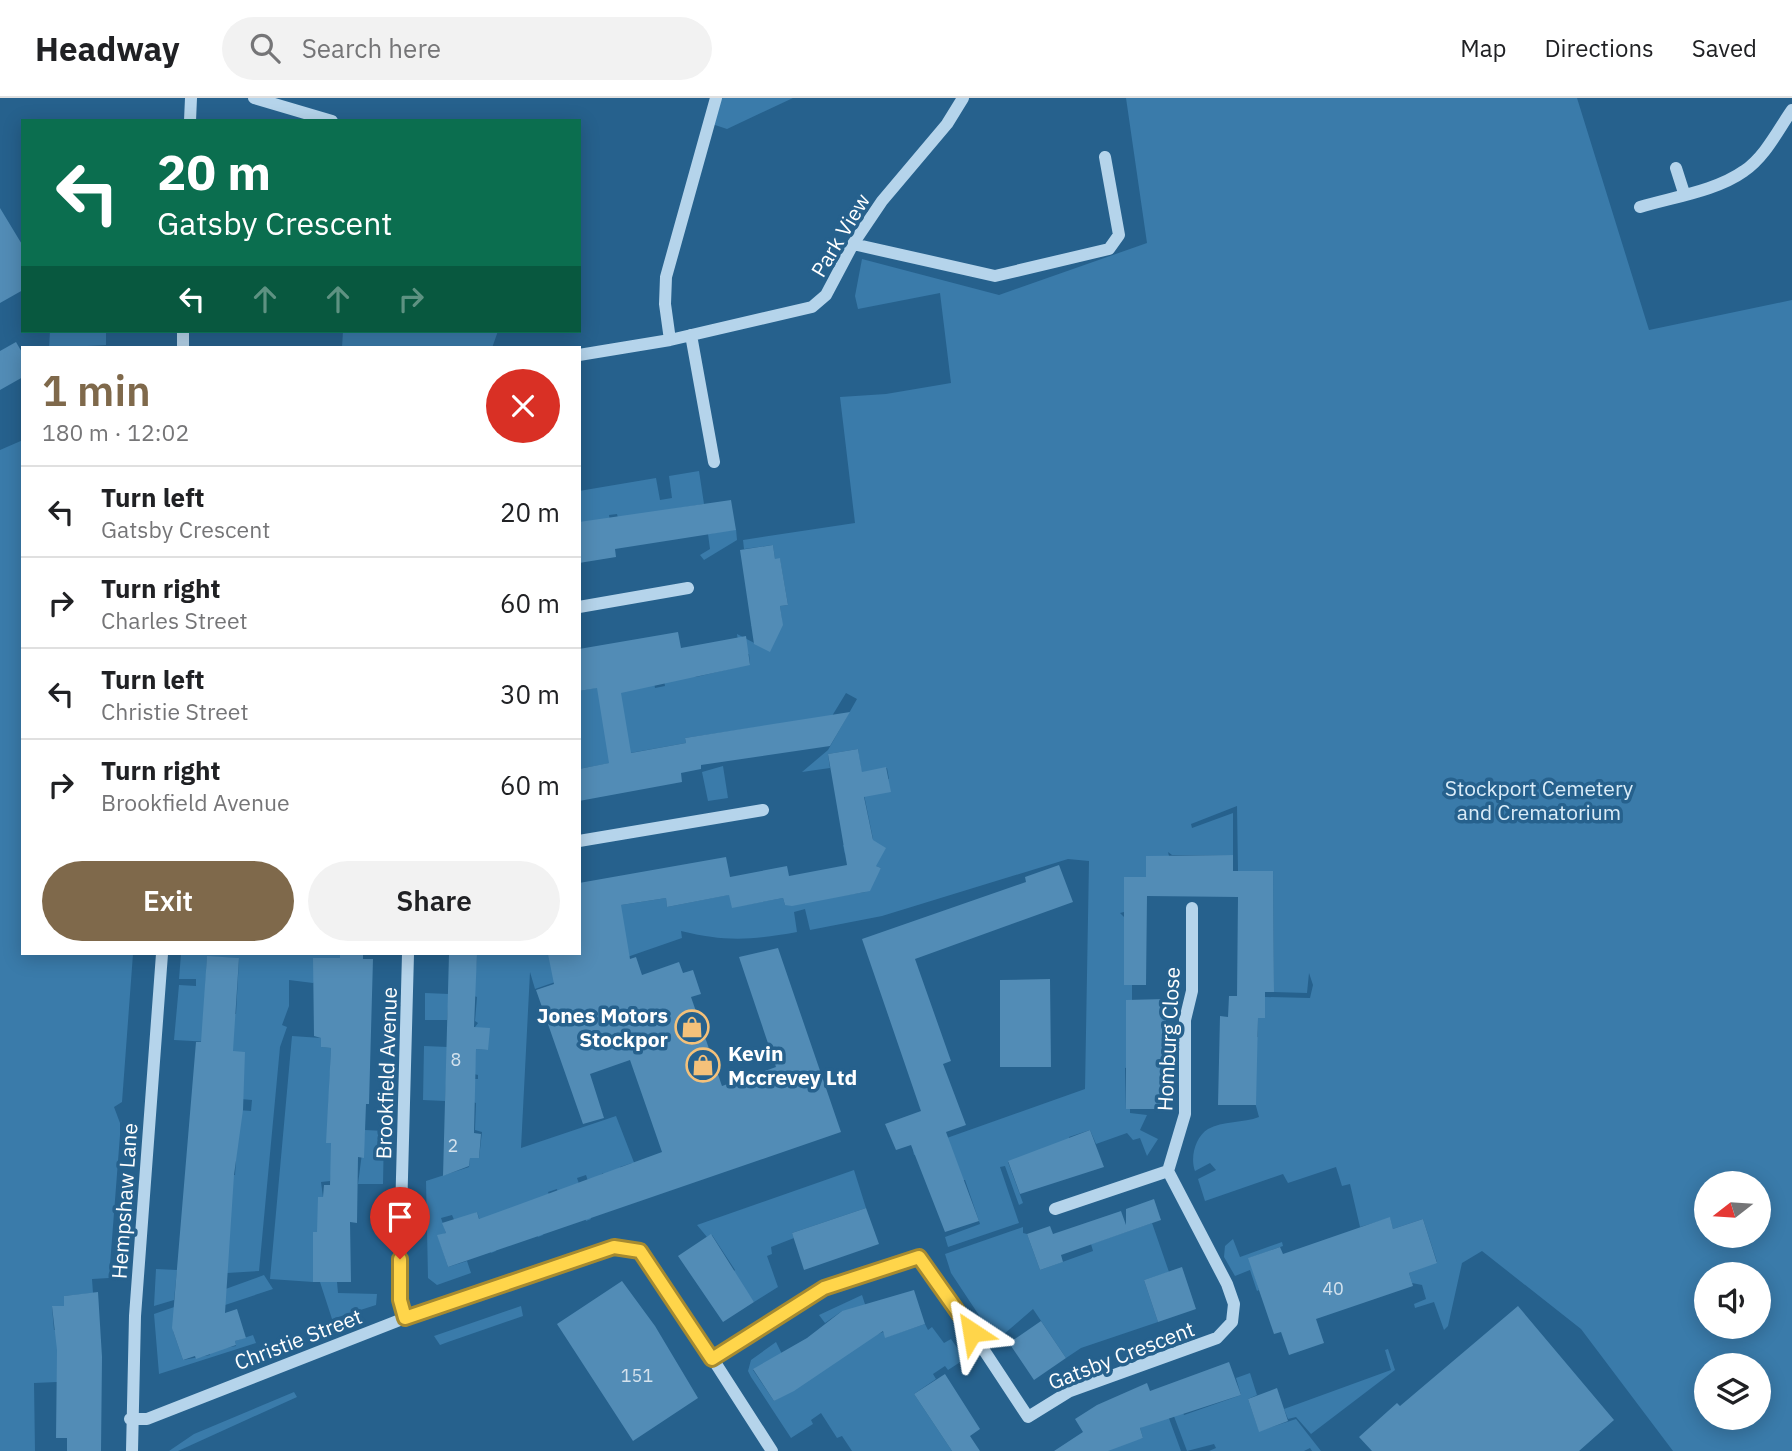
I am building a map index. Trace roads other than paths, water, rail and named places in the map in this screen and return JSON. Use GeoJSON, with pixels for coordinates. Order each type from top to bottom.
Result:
{"type":"FeatureCollection","features":[{"type":"Feature","properties":{"kind":"street"},"geometry":{"type":"LineString","coordinates":[[190,119],[191,98]]}},
{"type":"Feature","properties":{"kind":"street"},"geometry":{"type":"LineString","coordinates":[[254,98],[325,119]]}},
{"type":"Feature","properties":{"kind":"street"},"geometry":{"type":"LineString","coordinates":[[670,340],[665,304],[666,277],[716,98]]}},
{"type":"Feature","properties":{"kind":"street","name":"Park View"},"geometry":{"type":"LineString","coordinates":[[581,355],[670,340],[812,307],[826,295],[853,244],[882,201],[947,124],[963,98]]}},
{"type":"Feature","properties":{"kind":"street"},"geometry":{"type":"LineString","coordinates":[[1640,207],[1729,179],[1746,170],[1762,154],[1792,110]]}},
{"type":"Feature","properties":{"kind":"street"},"geometry":{"type":"LineString","coordinates":[[853,244],[995,276],[1109,249],[1119,235],[1105,157]]}},
{"type":"Feature","properties":{"kind":"street"},"geometry":{"type":"LineString","coordinates":[[1676,168],[1684,193]]}},
{"type":"Feature","properties":{"kind":"street"},"geometry":{"type":"LineString","coordinates":[[691,335],[714,462]]}},
{"type":"Feature","properties":{"kind":"street"},"geometry":{"type":"LineString","coordinates":[[581,607],[688,588]]}},
{"type":"Feature","properties":{"kind":"street"},"geometry":{"type":"LineString","coordinates":[[581,841],[764,810]]}},
{"type":"Feature","properties":{"kind":"street","name":"Homburg Close"},"geometry":{"type":"LineString","coordinates":[[1168,1171],[1185,1114],[1185,1020],[1192,991],[1192,908]]}},
{"type":"Feature","properties":{"kind":"street","name":"Hempshaw Lane"},"geometry":{"type":"LineString","coordinates":[[132,1451],[130,1419],[162,955]]}},
{"type":"Feature","properties":{"kind":"street","name":"Brookfield Avenue"},"geometry":{"type":"LineString","coordinates":[[405,1318],[400,1289],[408,955]]}},
{"type":"Feature","properties":{"kind":"street"},"geometry":{"type":"LineString","coordinates":[[1055,1209],[1168,1171]]}},
{"type":"Feature","properties":{"kind":"street","name":"Gatsby Crescent"},"geometry":{"type":"LineString","coordinates":[[712,1359],[824,1288],[919,1257],[939,1282],[1028,1418],[1070,1391],[1217,1338],[1232,1322],[1234,1304],[1227,1284],[1168,1171]]}},
{"type":"Feature","properties":{"kind":"street","name":"Christie Street"},"geometry":{"type":"LineString","coordinates":[[130,1419],[147,1419],[405,1318],[614,1247],[640,1251],[712,1359]]}},
{"type":"Feature","properties":{"kind":"street"},"geometry":{"type":"LineString","coordinates":[[712,1359],[772,1451]]}},
{"type":"Feature","properties":{"kind":"place","name":"Jones Motors Stockpor"},"geometry":{"type":"Point","coordinates":[692,1027]}},
{"type":"Feature","properties":{"kind":"place","name":"Kevin Mccrevey Ltd"},"geometry":{"type":"Point","coordinates":[703,1065]}},
{"type":"Feature","properties":{"kind":"park label","name":"Stockport Cemetery and Crematorium"},"geometry":{"type":"Point","coordinates":[1539,800]}}]}
